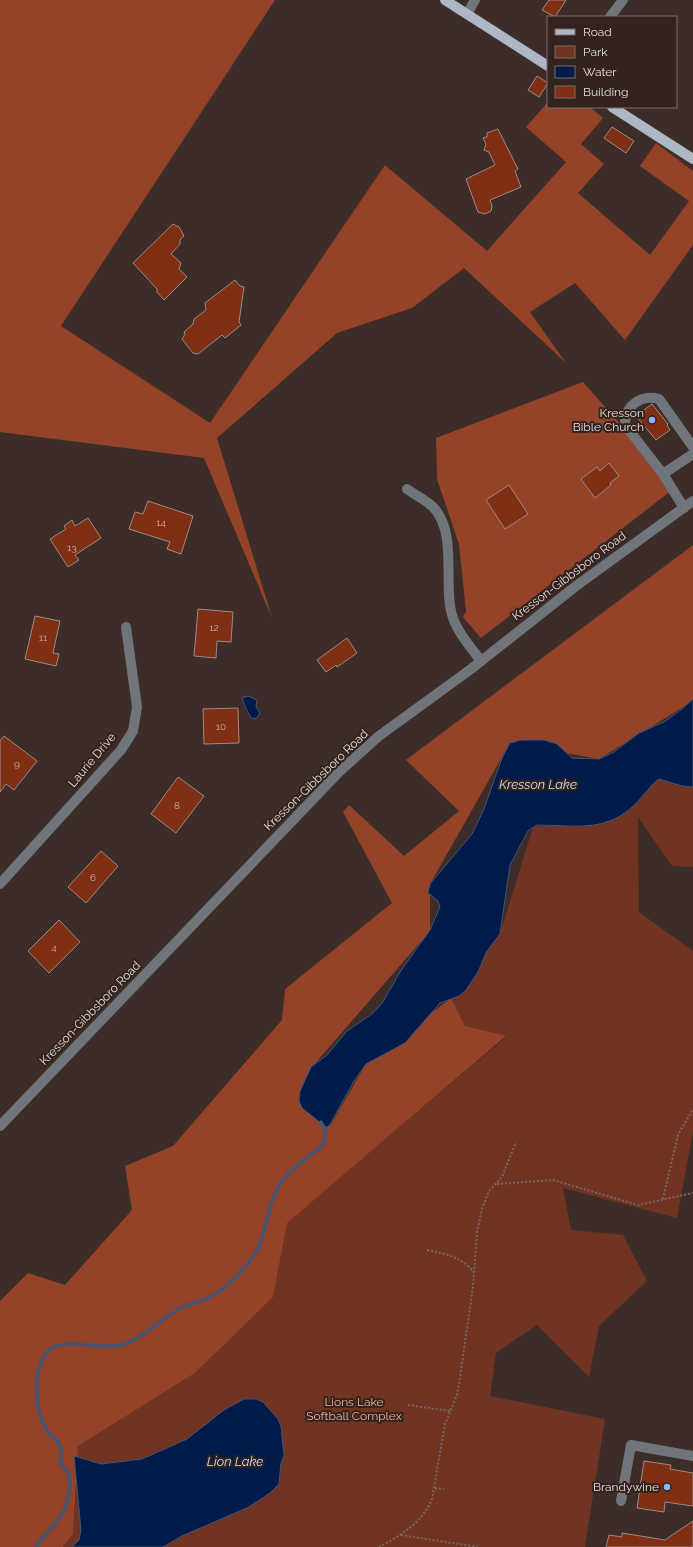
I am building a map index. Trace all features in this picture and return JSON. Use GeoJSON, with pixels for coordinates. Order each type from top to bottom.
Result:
{"type":"FeatureCollection","features":[{"type":"Feature","properties":{"kind":"main road"},"geometry":{"type":"LineString","coordinates":[[445,0],[547,65]]}},
{"type":"Feature","properties":{"kind":"main road"},"geometry":{"type":"LineString","coordinates":[[614,108],[693,159]]}},
{"type":"Feature","properties":{"kind":"street"},"geometry":{"type":"LineString","coordinates":[[467,14],[475,0]]}},
{"type":"Feature","properties":{"kind":"street"},"geometry":{"type":"LineString","coordinates":[[611,16],[623,0]]}},
{"type":"Feature","properties":{"kind":"street"},"geometry":{"type":"LineString","coordinates":[[684,508],[663,474],[625,426],[627,412],[634,404],[646,398],[659,399],[693,447]]}},
{"type":"Feature","properties":{"kind":"street"},"geometry":{"type":"LineString","coordinates":[[663,474],[693,454]]}},
{"type":"Feature","properties":{"kind":"street"},"geometry":{"type":"LineString","coordinates":[[407,489],[433,507],[442,523],[447,544],[448,594],[451,613],[458,629],[481,661]]}},
{"type":"Feature","properties":{"kind":"street","name":"Kresson-Gibbsboro Road"},"geometry":{"type":"LineString","coordinates":[[0,1126],[339,772],[379,736],[481,661],[576,586],[693,501]]}},
{"type":"Feature","properties":{"kind":"street","name":"Laurie Drive"},"geometry":{"type":"LineString","coordinates":[[0,884],[121,750],[133,731],[137,707],[126,627]]}},
{"type":"Feature","properties":{"kind":"street"},"geometry":{"type":"LineString","coordinates":[[621,1500],[631,1446],[693,1456]]}},
{"type":"Feature","properties":{"kind":"path"},"geometry":{"type":"LineString","coordinates":[[663,1199],[678,1135],[693,1108]]}},
{"type":"Feature","properties":{"kind":"path"},"geometry":{"type":"LineString","coordinates":[[379,1547],[401,1535],[429,1508],[435,1488],[445,1424],[457,1395],[459,1384],[474,1272],[477,1232],[482,1209],[489,1191],[496,1184],[508,1165],[516,1142]]}},
{"type":"Feature","properties":{"kind":"path"},"geometry":{"type":"LineString","coordinates":[[496,1184],[553,1180],[638,1204],[693,1193]]}},
{"type":"Feature","properties":{"kind":"path"},"geometry":{"type":"LineString","coordinates":[[427,1250],[455,1256],[468,1265],[474,1272]]}},
{"type":"Feature","properties":{"kind":"path"},"geometry":{"type":"LineString","coordinates":[[408,1405],[450,1411]]}},
{"type":"Feature","properties":{"kind":"path"},"geometry":{"type":"LineString","coordinates":[[435,1488],[444,1488]]}},
{"type":"Feature","properties":{"kind":"path"},"geometry":{"type":"LineString","coordinates":[[401,1535],[478,1547]]}},
{"type":"Feature","properties":{"kind":"green space","name":"Lions Lake Softball Complex"},"geometry":{"type":"Polygon","coordinates":[[[659,779],[693,782],[693,867],[672,866],[638,817],[639,912],[693,951],[693,1131],[677,1218],[563,1188],[571,1230],[623,1235],[647,1281],[599,1326],[589,1377],[537,1325],[496,1353],[490,1396],[605,1419],[585,1547],[63,1547],[73,1534],[78,1446],[195,1373],[272,1297],[286,1223],[506,1037],[465,1026],[451,998],[500,934],[533,827],[611,820],[659,779]]]}},
{"type":"Feature","properties":{"kind":"shaded area"},"geometry":{"type":"Polygon","coordinates":[[[0,0],[275,0],[61,326],[210,423],[385,165],[487,251],[566,162],[526,127],[547,103],[547,108],[591,108],[603,118],[581,144],[604,164],[578,193],[650,255],[689,201],[640,166],[656,143],[693,171],[693,245],[625,340],[575,283],[530,312],[566,363],[464,268],[412,308],[337,333],[217,438],[272,618],[204,458],[0,432],[0,0]]]}},
{"type":"Feature","properties":{"kind":"shaded area"},"geometry":{"type":"Polygon","coordinates":[[[583,382],[676,487],[481,638],[463,617],[466,611],[459,544],[437,479],[436,438],[583,382]]]}},
{"type":"Feature","properties":{"kind":"shaded area"},"geometry":{"type":"Polygon","coordinates":[[[693,545],[693,701],[599,759],[510,743],[430,884],[430,931],[312,1067],[330,1126],[366,1064],[451,998],[465,1026],[506,1036],[287,1223],[273,1297],[195,1373],[78,1446],[73,1534],[63,1547],[0,1547],[0,1301],[28,1273],[65,1285],[132,1210],[125,1166],[173,1146],[282,1020],[285,989],[392,903],[343,812],[349,805],[404,856],[459,811],[406,760],[693,545]]]}},
{"type":"Feature","properties":{"kind":"water"},"geometry":{"type":"Polygon","coordinates":[[[248,696],[257,700],[256,707],[260,713],[256,719],[251,718],[242,698],[248,696]]]}},
{"type":"Feature","properties":{"kind":"water","name":"Kresson Lake"},"geometry":{"type":"Polygon","coordinates":[[[693,699],[693,787],[682,786],[659,779],[631,808],[620,816],[609,821],[586,826],[537,825],[528,831],[510,865],[500,934],[487,951],[478,972],[466,990],[459,996],[440,1003],[405,1043],[366,1064],[354,1081],[329,1126],[326,1127],[302,1108],[299,1101],[300,1091],[311,1067],[327,1055],[347,1031],[372,1014],[383,1002],[400,972],[430,930],[440,907],[438,901],[428,893],[430,884],[472,834],[484,809],[502,758],[510,743],[521,740],[544,740],[557,744],[572,758],[599,759],[614,752],[639,733],[664,722],[693,699]]]}},
{"type":"Feature","properties":{"kind":"water","name":"Lion Lake"},"geometry":{"type":"Polygon","coordinates":[[[244,1399],[256,1399],[263,1402],[278,1419],[281,1426],[284,1456],[281,1463],[279,1484],[270,1493],[249,1507],[182,1536],[163,1547],[72,1547],[79,1540],[81,1530],[74,1456],[101,1464],[142,1459],[187,1439],[224,1410],[244,1399]]]}},
{"type":"Feature","properties":{"kind":"building"},"geometry":{"type":"Polygon","coordinates":[[[549,0],[566,0],[556,16],[542,10],[549,0]]]}},
{"type":"Feature","properties":{"kind":"building"},"geometry":{"type":"Polygon","coordinates":[[[537,76],[547,82],[539,97],[528,90],[537,76]]]}},
{"type":"Feature","properties":{"kind":"building"},"geometry":{"type":"Polygon","coordinates":[[[612,127],[634,141],[626,153],[604,138],[612,127]]]}},
{"type":"Feature","properties":{"kind":"building"},"geometry":{"type":"Polygon","coordinates":[[[498,129],[518,169],[515,171],[521,187],[490,200],[492,206],[491,211],[485,214],[478,212],[466,179],[495,165],[489,152],[484,150],[486,144],[483,138],[487,137],[487,133],[498,129]]]}},
{"type":"Feature","properties":{"kind":"building"},"geometry":{"type":"Polygon","coordinates":[[[173,224],[179,227],[184,236],[180,240],[180,244],[171,254],[181,263],[179,269],[187,277],[164,300],[157,292],[157,289],[133,263],[173,224]]]}},
{"type":"Feature","properties":{"kind":"building"},"geometry":{"type":"Polygon","coordinates":[[[235,280],[240,286],[244,287],[239,322],[241,325],[225,338],[222,335],[198,354],[193,353],[182,339],[185,334],[184,332],[193,324],[194,319],[206,310],[205,303],[235,280]]]}},
{"type":"Feature","properties":{"kind":"building","name":"Kresson Bible Church"},"geometry":{"type":"Polygon","coordinates":[[[652,404],[668,424],[667,425],[670,430],[656,440],[636,416],[652,404]]]}},
{"type":"Feature","properties":{"kind":"building"},"geometry":{"type":"Polygon","coordinates":[[[609,463],[619,476],[610,483],[611,485],[595,498],[581,479],[597,467],[600,471],[609,463]]]}},
{"type":"Feature","properties":{"kind":"building"},"geometry":{"type":"Polygon","coordinates":[[[509,485],[528,514],[505,529],[486,500],[509,485]]]}},
{"type":"Feature","properties":{"kind":"building"},"geometry":{"type":"Polygon","coordinates":[[[148,501],[193,516],[181,554],[167,549],[170,542],[129,529],[135,512],[143,514],[148,501]]]}},
{"type":"Feature","properties":{"kind":"building"},"geometry":{"type":"Polygon","coordinates":[[[88,518],[101,538],[75,555],[79,560],[68,567],[50,539],[66,529],[64,526],[72,520],[75,526],[88,518]]]}},
{"type":"Feature","properties":{"kind":"building"},"geometry":{"type":"Polygon","coordinates":[[[198,609],[233,612],[231,642],[217,641],[216,658],[194,656],[198,609]]]}},
{"type":"Feature","properties":{"kind":"building"},"geometry":{"type":"Polygon","coordinates":[[[35,616],[60,621],[53,653],[59,654],[56,666],[25,659],[35,616]]]}},
{"type":"Feature","properties":{"kind":"building"},"geometry":{"type":"Polygon","coordinates":[[[347,638],[357,653],[337,667],[336,665],[326,672],[317,660],[347,638]]]}},
{"type":"Feature","properties":{"kind":"building"},"geometry":{"type":"Polygon","coordinates":[[[238,708],[239,743],[204,744],[203,709],[238,708]]]}},
{"type":"Feature","properties":{"kind":"building"},"geometry":{"type":"Polygon","coordinates":[[[4,736],[37,761],[14,790],[6,784],[0,792],[0,741],[4,736]]]}},
{"type":"Feature","properties":{"kind":"building"},"geometry":{"type":"Polygon","coordinates":[[[178,777],[204,796],[176,833],[151,814],[178,777]]]}},
{"type":"Feature","properties":{"kind":"building"},"geometry":{"type":"Polygon","coordinates":[[[101,851],[118,866],[86,903],[68,887],[101,851]]]}},
{"type":"Feature","properties":{"kind":"building"},"geometry":{"type":"Polygon","coordinates":[[[59,920],[80,942],[49,973],[28,951],[59,920]]]}},
{"type":"Feature","properties":{"kind":"building","name":"Brandywine"},"geometry":{"type":"Polygon","coordinates":[[[644,1461],[671,1465],[670,1469],[693,1473],[693,1506],[665,1502],[664,1512],[637,1508],[644,1461]]]}},
{"type":"Feature","properties":{"kind":"building"},"geometry":{"type":"Polygon","coordinates":[[[693,1521],[693,1547],[606,1547],[609,1535],[622,1537],[622,1533],[665,1540],[693,1521]]]}},
{"type":"Feature","properties":{"kind":"waterway"},"geometry":{"type":"LineString","coordinates":[[36,1547],[62,1514],[65,1508],[70,1486],[68,1473],[61,1463],[60,1445],[48,1432],[40,1415],[38,1405],[38,1376],[43,1358],[48,1350],[65,1344],[107,1346],[125,1344],[141,1336],[181,1308],[212,1296],[227,1286],[242,1271],[255,1254],[262,1238],[272,1201],[282,1181],[295,1167],[321,1147],[325,1135],[321,1122]]}},
{"type":"Feature","properties":{"kind":"place","name":"Kresson Bible Church"},"geometry":{"type":"Point","coordinates":[652,420]}},
{"type":"Feature","properties":{"kind":"place","name":"Brandywine"},"geometry":{"type":"Point","coordinates":[667,1487]}}]}
